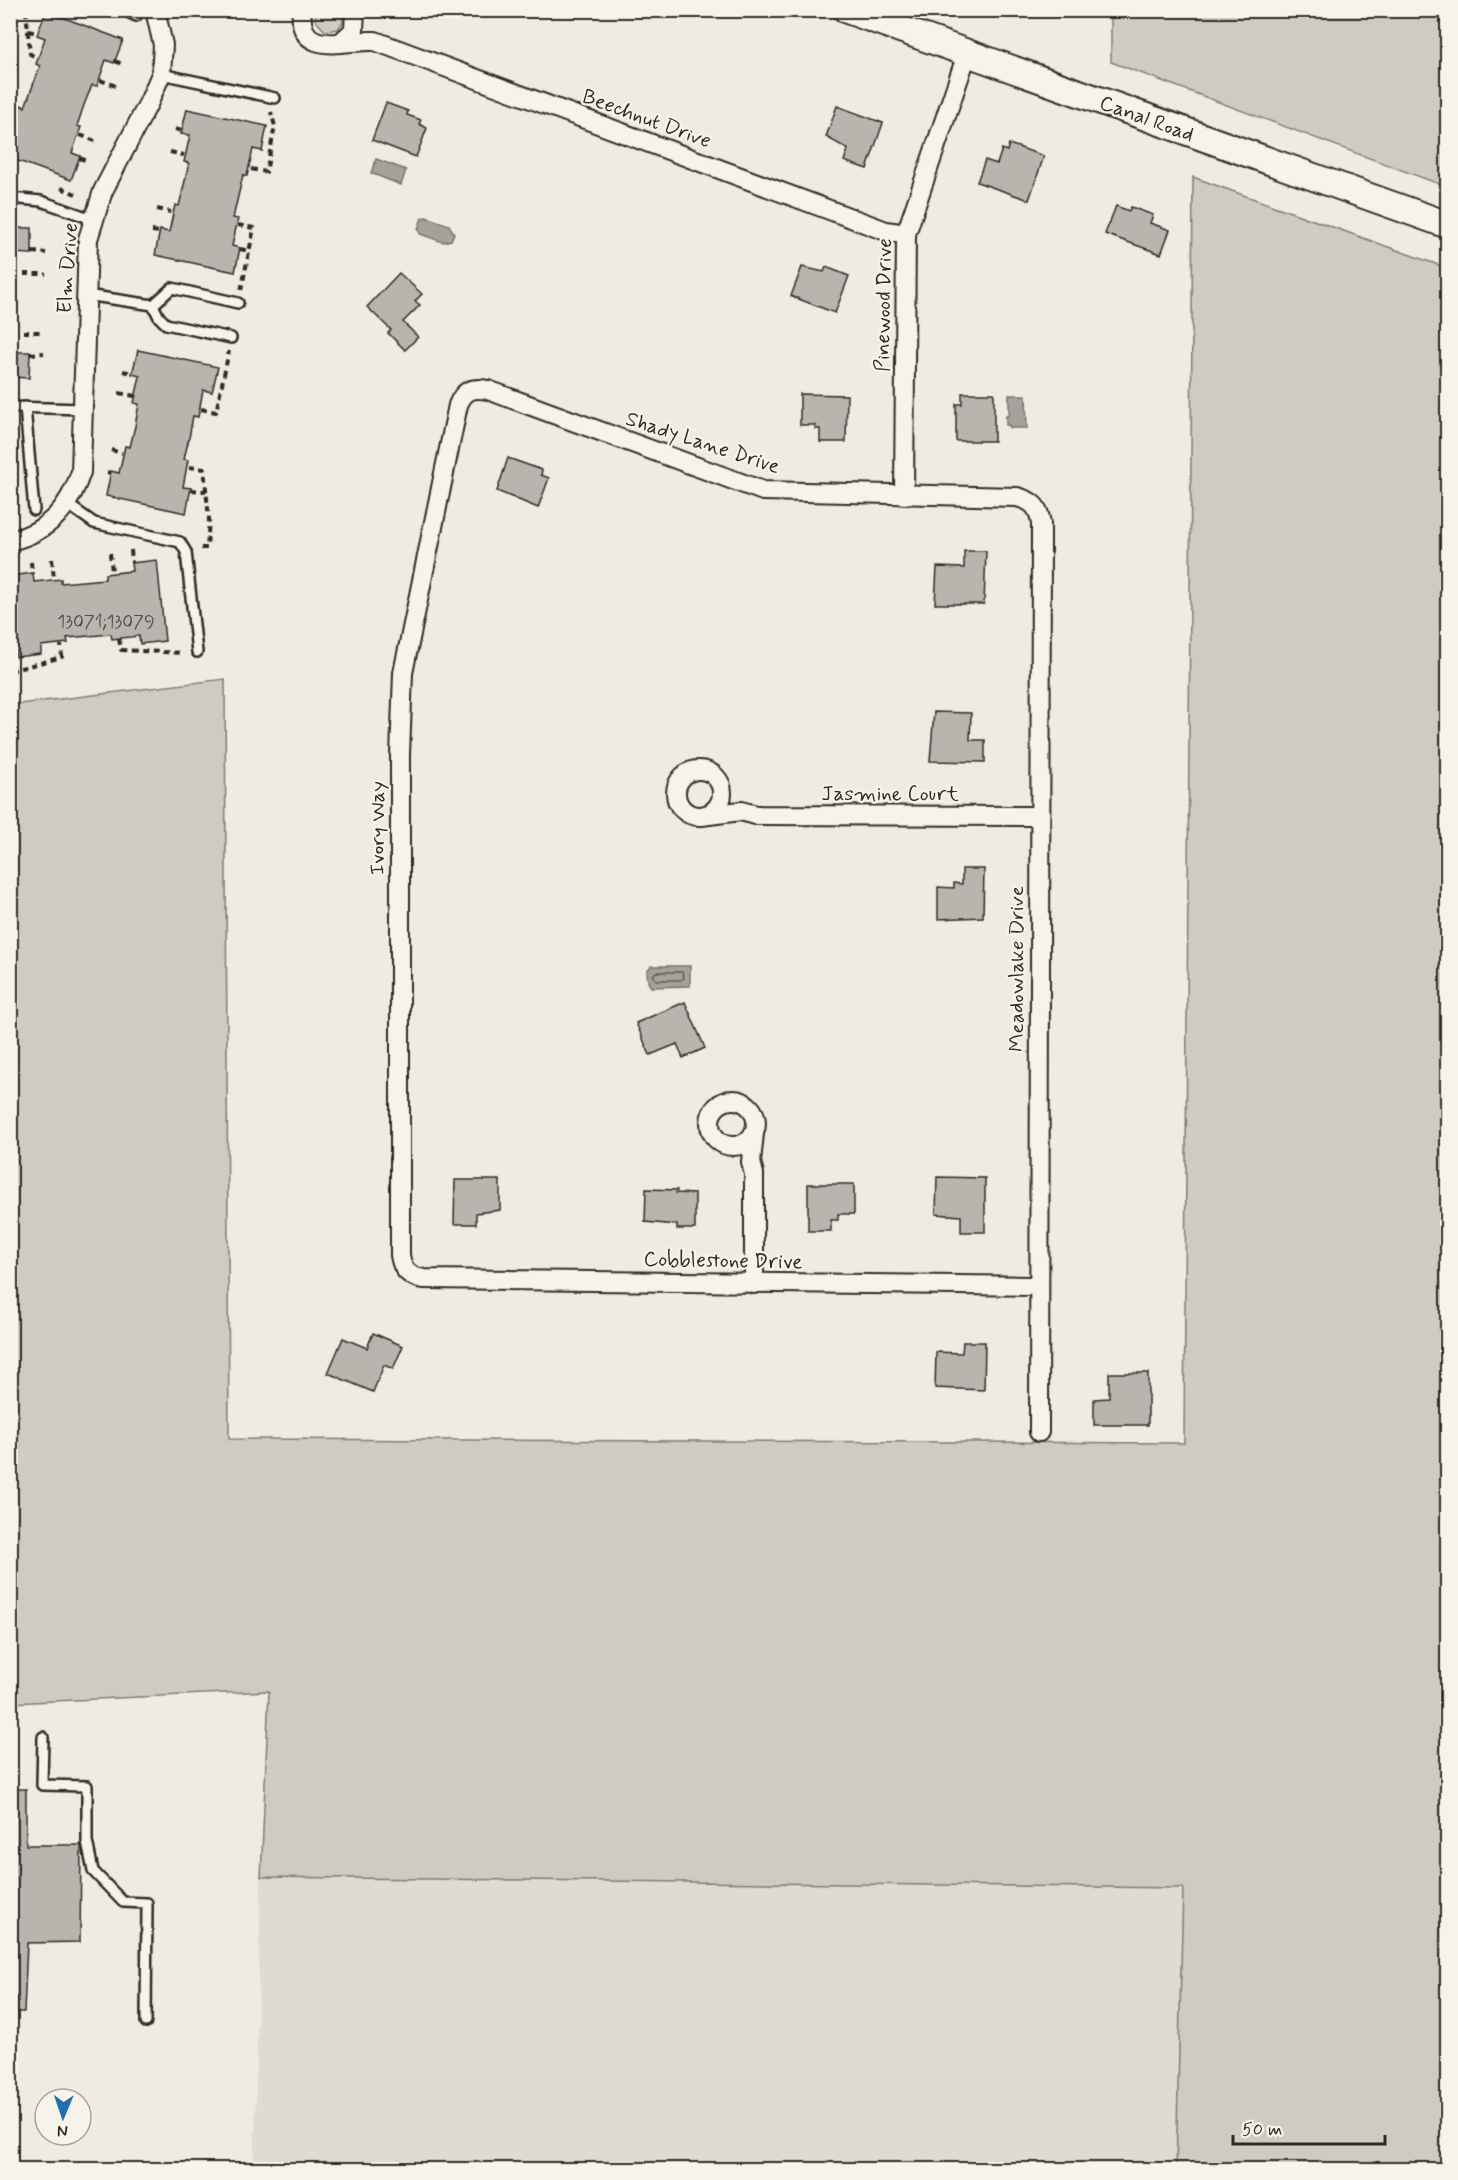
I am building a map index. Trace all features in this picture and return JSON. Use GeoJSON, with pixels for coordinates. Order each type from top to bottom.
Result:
{"type":"FeatureCollection","features":[{"type":"Feature","properties":{"kind":"street","name":"Beechnut Drive"},"geometry":{"type":"LineString","coordinates":[[302,10],[303,27],[315,41],[332,45],[375,41],[886,231],[906,234]]}},
{"type":"Feature","properties":{"kind":"street","name":"Canal Road"},"geometry":{"type":"LineString","coordinates":[[847,10],[1448,225]]}},
{"type":"Feature","properties":{"kind":"street","name":"Elm Drive"},"geometry":{"type":"LineString","coordinates":[[67,504],[73,494],[83,463],[87,253],[92,219],[103,191],[149,102],[160,74],[163,45],[158,11]]}},
{"type":"Feature","properties":{"kind":"street"},"geometry":{"type":"LineString","coordinates":[[340,43],[354,30],[356,11]]}},
{"type":"Feature","properties":{"kind":"street"},"geometry":{"type":"LineString","coordinates":[[356,11],[361,26],[375,41]]}},
{"type":"Feature","properties":{"kind":"street","name":"Pinewood Drive"},"geometry":{"type":"LineString","coordinates":[[904,495],[906,234],[967,54]]}},
{"type":"Feature","properties":{"kind":"street","name":"Shady Lane Drive"},"geometry":{"type":"LineString","coordinates":[[469,390],[488,390],[763,491],[1017,497],[1029,500],[1036,507]]}},
{"type":"Feature","properties":{"kind":"street","name":"Ivory Way"},"geometry":{"type":"LineString","coordinates":[[409,1274],[404,1269],[400,1255],[401,704],[403,673],[458,405],[462,395],[469,390]]}},
{"type":"Feature","properties":{"kind":"street"},"geometry":{"type":"LineString","coordinates":[[10,541],[41,531],[67,504]]}},
{"type":"Feature","properties":{"kind":"street","name":"Meadowlake Drive"},"geometry":{"type":"LineString","coordinates":[[1036,507],[1041,524],[1039,1432]]}},
{"type":"Feature","properties":{"kind":"street"},"geometry":{"type":"LineString","coordinates":[[722,788],[720,803],[716,810],[701,816],[686,812],[681,806],[676,791],[687,773],[701,770],[715,776],[741,811]]}},
{"type":"Feature","properties":{"kind":"street","name":"Jasmine Court"},"geometry":{"type":"LineString","coordinates":[[701,816],[741,811],[756,815],[1039,816]]}},
{"type":"Feature","properties":{"kind":"street"},"geometry":{"type":"LineString","coordinates":[[751,1162],[714,1137],[711,1130],[711,1115],[720,1104],[734,1100],[748,1106],[755,1118],[751,1162],[754,1174],[754,1284]]}},
{"type":"Feature","properties":{"kind":"street"},"geometry":{"type":"LineString","coordinates":[[727,1146],[743,1144],[754,1133]]}},
{"type":"Feature","properties":{"kind":"street","name":"Cobblestone Drive"},"geometry":{"type":"LineString","coordinates":[[409,1274],[424,1279],[1038,1286]]}},
{"type":"Feature","properties":{"kind":"lane"},"geometry":{"type":"LineString","coordinates":[[123,10],[136,16]]}},
{"type":"Feature","properties":{"kind":"lane"},"geometry":{"type":"LineString","coordinates":[[160,74],[275,98]]}},
{"type":"Feature","properties":{"kind":"lane"},"geometry":{"type":"LineString","coordinates":[[10,198],[41,201],[92,219]]}},
{"type":"Feature","properties":{"kind":"lane"},"geometry":{"type":"LineString","coordinates":[[153,305],[172,288],[238,303]]}},
{"type":"Feature","properties":{"kind":"lane"},"geometry":{"type":"LineString","coordinates":[[86,295],[153,305]]}},
{"type":"Feature","properties":{"kind":"lane"},"geometry":{"type":"LineString","coordinates":[[153,305],[159,317],[166,324],[230,342]]}},
{"type":"Feature","properties":{"kind":"lane"},"geometry":{"type":"LineString","coordinates":[[10,407],[84,409]]}},
{"type":"Feature","properties":{"kind":"lane"},"geometry":{"type":"LineString","coordinates":[[25,407],[34,510]]}},
{"type":"Feature","properties":{"kind":"lane"},"geometry":{"type":"LineString","coordinates":[[67,504],[94,523],[180,542],[186,552],[192,652]]}},
{"type":"Feature","properties":{"kind":"lane"},"geometry":{"type":"LineString","coordinates":[[43,1737],[42,1785],[87,1786],[87,1841],[93,1870],[123,1902],[147,1903],[146,2022]]}},
{"type":"Feature","properties":{"kind":"path"},"geometry":{"type":"LineString","coordinates":[[26,10],[30,54],[38,57]]}},
{"type":"Feature","properties":{"kind":"path"},"geometry":{"type":"LineString","coordinates":[[28,31],[38,33]]}},
{"type":"Feature","properties":{"kind":"path"},"geometry":{"type":"LineString","coordinates":[[114,61],[124,65]]}},
{"type":"Feature","properties":{"kind":"path"},"geometry":{"type":"LineString","coordinates":[[99,80],[116,86]]}},
{"type":"Feature","properties":{"kind":"path"},"geometry":{"type":"LineString","coordinates":[[249,169],[266,172],[275,123],[266,106]]}},
{"type":"Feature","properties":{"kind":"path"},"geometry":{"type":"LineString","coordinates":[[10,109],[18,111]]}},
{"type":"Feature","properties":{"kind":"path"},"geometry":{"type":"LineString","coordinates":[[175,129],[182,131]]}},
{"type":"Feature","properties":{"kind":"path"},"geometry":{"type":"LineString","coordinates":[[79,135],[95,141]]}},
{"type":"Feature","properties":{"kind":"path"},"geometry":{"type":"LineString","coordinates":[[262,149],[270,151]]}},
{"type":"Feature","properties":{"kind":"path"},"geometry":{"type":"LineString","coordinates":[[170,152],[185,156]]}},
{"type":"Feature","properties":{"kind":"path"},"geometry":{"type":"LineString","coordinates":[[79,158],[88,162]]}},
{"type":"Feature","properties":{"kind":"path"},"geometry":{"type":"LineString","coordinates":[[61,188],[76,194]]}},
{"type":"Feature","properties":{"kind":"path"},"geometry":{"type":"LineString","coordinates":[[157,209],[172,212]]}},
{"type":"Feature","properties":{"kind":"path"},"geometry":{"type":"LineString","coordinates":[[237,225],[254,228],[241,292]]}},
{"type":"Feature","properties":{"kind":"path"},"geometry":{"type":"LineString","coordinates":[[152,231],[160,232]]}},
{"type":"Feature","properties":{"kind":"path"},"geometry":{"type":"LineString","coordinates":[[240,249],[249,252]]}},
{"type":"Feature","properties":{"kind":"path"},"geometry":{"type":"LineString","coordinates":[[32,252],[46,253]]}},
{"type":"Feature","properties":{"kind":"path"},"geometry":{"type":"LineString","coordinates":[[23,274],[45,274]]}},
{"type":"Feature","properties":{"kind":"path"},"geometry":{"type":"LineString","coordinates":[[22,332],[44,332]]}},
{"type":"Feature","properties":{"kind":"path"},"geometry":{"type":"LineString","coordinates":[[200,409],[216,412],[230,342]]}},
{"type":"Feature","properties":{"kind":"path"},"geometry":{"type":"LineString","coordinates":[[30,354],[45,353]]}},
{"type":"Feature","properties":{"kind":"path"},"geometry":{"type":"LineString","coordinates":[[123,371],[132,373]]}},
{"type":"Feature","properties":{"kind":"path"},"geometry":{"type":"LineString","coordinates":[[213,390],[220,392]]}},
{"type":"Feature","properties":{"kind":"path"},"geometry":{"type":"LineString","coordinates":[[119,393],[136,396]]}},
{"type":"Feature","properties":{"kind":"path"},"geometry":{"type":"LineString","coordinates":[[111,450],[123,453]]}},
{"type":"Feature","properties":{"kind":"path"},"geometry":{"type":"LineString","coordinates":[[188,466],[204,469],[209,519],[207,548],[195,548]]}},
{"type":"Feature","properties":{"kind":"path"},"geometry":{"type":"LineString","coordinates":[[191,490],[206,491]]}},
{"type":"Feature","properties":{"kind":"path"},"geometry":{"type":"LineString","coordinates":[[131,550],[132,563]]}},
{"type":"Feature","properties":{"kind":"path"},"geometry":{"type":"LineString","coordinates":[[110,552],[112,573]]}},
{"type":"Feature","properties":{"kind":"path"},"geometry":{"type":"LineString","coordinates":[[52,559],[54,579]]}},
{"type":"Feature","properties":{"kind":"path"},"geometry":{"type":"LineString","coordinates":[[30,561],[32,573]]}},
{"type":"Feature","properties":{"kind":"path"},"geometry":{"type":"LineString","coordinates":[[119,638],[121,650],[192,652]]}},
{"type":"Feature","properties":{"kind":"path"},"geometry":{"type":"LineString","coordinates":[[10,671],[62,657],[61,644]]}},
{"type":"Feature","properties":{"kind":"path"},"geometry":{"type":"LineString","coordinates":[[142,644],[142,652]]}},
{"type":"Feature","properties":{"kind":"path"},"geometry":{"type":"LineString","coordinates":[[39,655],[40,663]]}},
{"type":"Feature","properties":{"kind":"shaded area"},"geometry":{"type":"Polygon","coordinates":[[[316,11],[342,11],[343,22],[338,29],[325,31],[315,20],[316,11]]]}},
{"type":"Feature","properties":{"kind":"shaded area"},"geometry":{"type":"Polygon","coordinates":[[[1111,11],[1447,11],[1447,187],[1111,62],[1111,11]]]}},
{"type":"Feature","properties":{"kind":"shaded area"},"geometry":{"type":"Polygon","coordinates":[[[1193,177],[1447,268],[1447,2169],[1176,2169],[1183,1888],[261,1877],[269,1691],[11,1703],[11,705],[225,679],[229,1439],[1184,1443],[1193,177]]]}},
{"type":"Feature","properties":{"kind":"shaded area"},"geometry":{"type":"Polygon","coordinates":[[[261,1877],[1183,1888],[1178,2169],[254,2170],[261,1877]]]}},
{"type":"Feature","properties":{"kind":"water"},"geometry":{"type":"Polygon","coordinates":[[[376,159],[406,170],[401,185],[371,173],[376,159]]]}},
{"type":"Feature","properties":{"kind":"water"},"geometry":{"type":"Polygon","coordinates":[[[426,217],[449,225],[454,233],[451,240],[443,242],[420,234],[418,229],[422,218],[426,217]]]}},
{"type":"Feature","properties":{"kind":"water"},"geometry":{"type":"Polygon","coordinates":[[[1009,395],[1026,395],[1027,428],[1010,428],[1006,425],[1006,416],[1009,415],[1009,395]]]}},
{"type":"Feature","properties":{"kind":"water"},"geometry":{"type":"Polygon","coordinates":[[[651,966],[690,966],[690,986],[651,987],[647,971],[651,966]]]}},
{"type":"Feature","properties":{"kind":"building"},"geometry":{"type":"Polygon","coordinates":[[[46,11],[123,40],[114,63],[106,60],[97,86],[92,85],[84,105],[77,126],[81,127],[72,153],[80,156],[71,180],[10,158],[10,131],[21,105],[25,107],[40,66],[36,64],[45,38],[37,35],[46,11]]]}},
{"type":"Feature","properties":{"kind":"building"},"geometry":{"type":"Polygon","coordinates":[[[386,103],[408,111],[407,115],[421,120],[419,124],[427,128],[416,157],[372,140],[386,103]]]}},
{"type":"Feature","properties":{"kind":"building"},"geometry":{"type":"Polygon","coordinates":[[[837,106],[883,123],[867,169],[844,161],[848,149],[826,137],[837,106]]]}},
{"type":"Feature","properties":{"kind":"building"},"geometry":{"type":"Polygon","coordinates":[[[187,109],[267,126],[262,151],[253,149],[247,176],[243,175],[233,218],[238,219],[232,246],[240,248],[235,272],[155,255],[160,230],[169,232],[175,205],[179,206],[189,163],[184,162],[190,135],[181,134],[187,109]]]}},
{"type":"Feature","properties":{"kind":"building"},"geometry":{"type":"Polygon","coordinates":[[[1009,144],[1044,156],[1029,200],[977,182],[985,160],[997,164],[1002,149],[1007,151],[1009,144]]]}},
{"type":"Feature","properties":{"kind":"building"},"geometry":{"type":"Polygon","coordinates":[[[1116,206],[1129,211],[1131,207],[1153,215],[1150,223],[1170,230],[1161,254],[1105,234],[1116,206]]]}},
{"type":"Feature","properties":{"kind":"building"},"geometry":{"type":"Polygon","coordinates":[[[10,228],[32,228],[32,254],[10,253],[10,228]]]}},
{"type":"Feature","properties":{"kind":"building"},"geometry":{"type":"Polygon","coordinates":[[[802,267],[824,272],[826,267],[849,276],[835,313],[791,296],[802,267]]]}},
{"type":"Feature","properties":{"kind":"building"},"geometry":{"type":"Polygon","coordinates":[[[399,273],[422,294],[415,301],[420,305],[403,322],[418,337],[405,350],[388,333],[391,330],[367,307],[399,273]]]}},
{"type":"Feature","properties":{"kind":"building"},"geometry":{"type":"Polygon","coordinates":[[[138,350],[218,367],[212,392],[203,390],[198,417],[193,416],[184,459],[188,460],[183,487],[191,488],[186,513],[106,496],[111,471],[119,473],[125,446],[130,447],[135,426],[139,404],[134,403],[140,376],[132,374],[138,350]]]}},
{"type":"Feature","properties":{"kind":"building"},"geometry":{"type":"Polygon","coordinates":[[[10,352],[30,352],[29,378],[10,377],[10,352]]]}},
{"type":"Feature","properties":{"kind":"building"},"geometry":{"type":"Polygon","coordinates":[[[962,393],[994,393],[994,441],[956,441],[956,404],[962,404],[962,393]]]}},
{"type":"Feature","properties":{"kind":"building"},"geometry":{"type":"Polygon","coordinates":[[[800,394],[847,395],[846,442],[820,442],[820,429],[815,429],[815,425],[800,425],[800,394]]]}},
{"type":"Feature","properties":{"kind":"building"},"geometry":{"type":"Polygon","coordinates":[[[508,458],[542,470],[541,475],[549,478],[538,508],[497,491],[508,458]]]}},
{"type":"Feature","properties":{"kind":"building"},"geometry":{"type":"Polygon","coordinates":[[[964,551],[986,551],[984,604],[935,604],[937,567],[964,568],[964,551]]]}},
{"type":"Feature","properties":{"kind":"building"},"geometry":{"type":"Polygon","coordinates":[[[157,560],[165,641],[140,644],[139,636],[112,639],[111,634],[67,638],[68,643],[41,646],[41,654],[16,657],[10,576],[33,573],[34,582],[61,579],[61,583],[105,579],[105,574],[132,571],[131,563],[157,560]]]}},
{"type":"Feature","properties":{"kind":"building"},"geometry":{"type":"Polygon","coordinates":[[[934,712],[971,713],[970,740],[985,740],[985,762],[930,761],[934,712]]]}},
{"type":"Feature","properties":{"kind":"building"},"geometry":{"type":"Polygon","coordinates":[[[962,869],[984,869],[983,917],[938,919],[938,887],[954,888],[954,883],[962,884],[962,869]]]}},
{"type":"Feature","properties":{"kind":"building"},"geometry":{"type":"Polygon","coordinates":[[[685,1002],[705,1048],[683,1058],[677,1044],[650,1055],[636,1023],[685,1002]]]}},
{"type":"Feature","properties":{"kind":"building"},"geometry":{"type":"Polygon","coordinates":[[[937,1177],[985,1178],[985,1232],[961,1232],[961,1216],[936,1214],[937,1177]]]}},
{"type":"Feature","properties":{"kind":"building"},"geometry":{"type":"Polygon","coordinates":[[[455,1180],[500,1180],[500,1210],[476,1213],[476,1224],[454,1224],[455,1180]]]}},
{"type":"Feature","properties":{"kind":"building"},"geometry":{"type":"Polygon","coordinates":[[[808,1184],[854,1184],[854,1214],[838,1214],[838,1220],[831,1220],[831,1231],[808,1231],[808,1184]]]}},
{"type":"Feature","properties":{"kind":"building"},"geometry":{"type":"Polygon","coordinates":[[[646,1189],[677,1190],[676,1193],[695,1194],[695,1229],[677,1229],[677,1225],[645,1222],[646,1189]]]}},
{"type":"Feature","properties":{"kind":"building"},"geometry":{"type":"Polygon","coordinates":[[[373,1333],[403,1346],[393,1369],[384,1365],[373,1392],[328,1373],[343,1338],[367,1348],[373,1333]]]}},
{"type":"Feature","properties":{"kind":"building"},"geometry":{"type":"Polygon","coordinates":[[[963,1342],[985,1342],[984,1390],[935,1388],[936,1352],[962,1353],[963,1342]]]}},
{"type":"Feature","properties":{"kind":"building"},"geometry":{"type":"Polygon","coordinates":[[[1109,1373],[1148,1373],[1148,1425],[1094,1425],[1094,1399],[1109,1398],[1109,1373]]]}},
{"type":"Feature","properties":{"kind":"building"},"geometry":{"type":"Polygon","coordinates":[[[10,1789],[26,1789],[26,1845],[81,1845],[80,1942],[27,1943],[24,2012],[10,2012],[10,1789]]]}}]}
